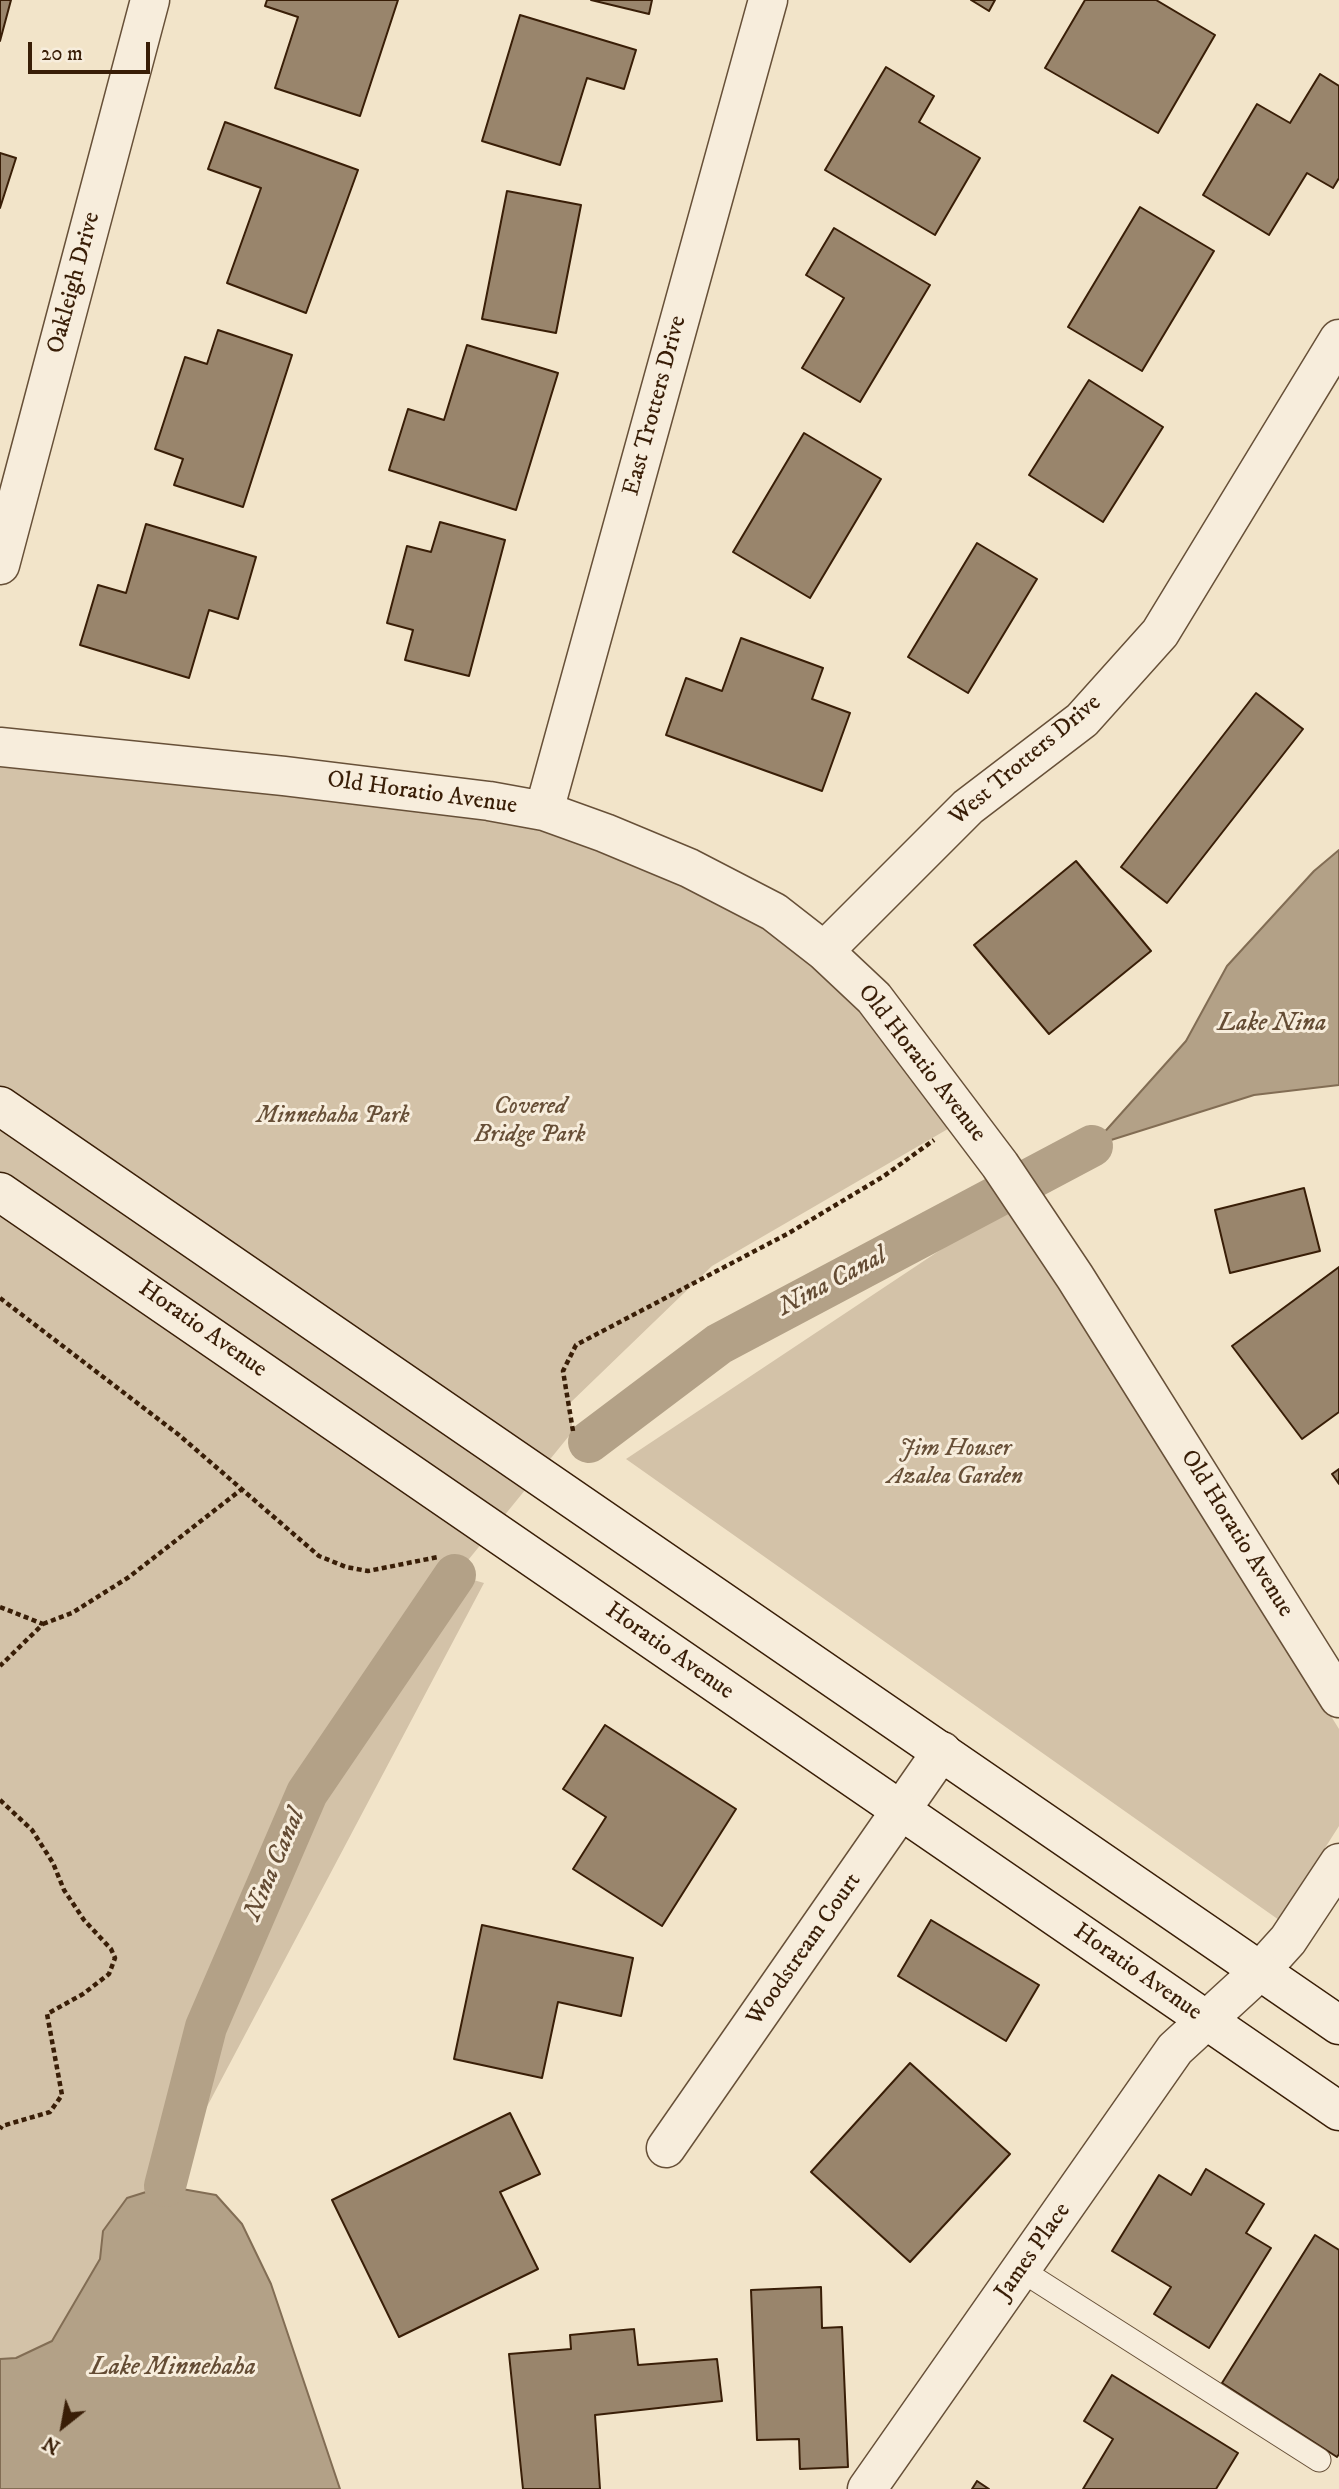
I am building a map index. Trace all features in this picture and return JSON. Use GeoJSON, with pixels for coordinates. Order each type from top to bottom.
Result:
{"type":"FeatureCollection","features":[{"type":"Feature","properties":{"kind":"street","name":"Oakleigh Drive"},"geometry":{"type":"LineString","coordinates":[[0,565],[12,471],[150,0]]}},
{"type":"Feature","properties":{"kind":"street","name":"East Trotters Drive"},"geometry":{"type":"LineString","coordinates":[[544,811],[768,0]]}},
{"type":"Feature","properties":{"kind":"street","name":"West Trotters Drive"},"geometry":{"type":"LineString","coordinates":[[824,951],[968,807],[1082,720],[1160,633],[1339,339]]}},
{"type":"Feature","properties":{"kind":"street","name":"Old Horatio Avenue"},"geometry":{"type":"LineString","coordinates":[[0,747],[298,778],[489,801],[544,811],[689,868],[774,912],[824,951],[874,998],[1000,1165],[1075,1277],[1339,1698]]}},
{"type":"Feature","properties":{"kind":"street"},"geometry":{"type":"LineString","coordinates":[[0,1106],[1339,2025]]}},
{"type":"Feature","properties":{"kind":"street","name":"Horatio Avenue"},"geometry":{"type":"LineString","coordinates":[[0,1192],[1339,2111]]}},
{"type":"Feature","properties":{"kind":"street","name":"Woodstream Court"},"geometry":{"type":"LineString","coordinates":[[666,2148],[942,1751]]}},
{"type":"Feature","properties":{"kind":"street"},"geometry":{"type":"LineString","coordinates":[[1207,2021],[1260,1971],[1287,1940],[1339,1863]]}},
{"type":"Feature","properties":{"kind":"street","name":"James Place"},"geometry":{"type":"LineString","coordinates":[[867,2489],[1175,2049],[1207,2021]]}},
{"type":"Feature","properties":{"kind":"lane"},"geometry":{"type":"LineString","coordinates":[[1021,2270],[1319,2460]]}},
{"type":"Feature","properties":{"kind":"path"},"geometry":{"type":"LineString","coordinates":[[573,1431],[563,1371],[576,1345],[789,1233],[884,1177],[965,1119]]}},
{"type":"Feature","properties":{"kind":"path"},"geometry":{"type":"LineString","coordinates":[[0,1298],[180,1435],[319,1556],[346,1567],[368,1571],[438,1557]]}},
{"type":"Feature","properties":{"kind":"path"},"geometry":{"type":"LineString","coordinates":[[0,1666],[43,1624],[72,1614],[129,1577],[242,1489]]}},
{"type":"Feature","properties":{"kind":"path"},"geometry":{"type":"LineString","coordinates":[[0,1607],[43,1624]]}},
{"type":"Feature","properties":{"kind":"path"},"geometry":{"type":"LineString","coordinates":[[0,1800],[32,1830],[52,1863],[64,1890],[84,1920],[111,1949],[115,1958],[109,1974],[83,1994],[47,2014],[62,2095],[50,2112],[2,2126],[0,2129]]}},
{"type":"Feature","properties":{"kind":"green space","name":"Minnehaha Park"},"geometry":{"type":"Polygon","coordinates":[[[0,747],[489,801],[774,912],[965,1119],[712,1266],[569,1404],[573,1431],[456,1575],[484,1583],[165,2186],[127,2198],[104,2231],[100,2259],[52,2341],[16,2358],[0,2359],[0,747]]]}},
{"type":"Feature","properties":{"kind":"green space","name":"Jim Houser Azalea Garden"},"geometry":{"type":"Polygon","coordinates":[[[1011,1203],[1339,1729],[1339,1826],[1279,1920],[626,1459],[1011,1203]]]}},
{"type":"Feature","properties":{"kind":"water","name":"Lake Nina"},"geometry":{"type":"Polygon","coordinates":[[[1339,850],[1339,1085],[1254,1095],[1092,1146],[1186,1041],[1227,966],[1314,871],[1339,850]]]}},
{"type":"Feature","properties":{"kind":"water","name":"Lake Minnehaha"},"geometry":{"type":"Polygon","coordinates":[[[165,2186],[216,2195],[242,2224],[271,2284],[340,2489],[0,2489],[0,2359],[16,2358],[52,2341],[100,2259],[103,2231],[127,2198],[165,2186]]]}},
{"type":"Feature","properties":{"kind":"building"},"geometry":{"type":"Polygon","coordinates":[[[0,0],[11,0],[0,41],[0,0]]]}},
{"type":"Feature","properties":{"kind":"building"},"geometry":{"type":"Polygon","coordinates":[[[267,0],[398,0],[360,116],[275,88],[298,17],[265,6],[267,0]]]}},
{"type":"Feature","properties":{"kind":"building"},"geometry":{"type":"Polygon","coordinates":[[[591,0],[652,0],[649,14],[591,0]]]}},
{"type":"Feature","properties":{"kind":"building"},"geometry":{"type":"Polygon","coordinates":[[[971,0],[995,0],[989,11],[971,0]]]}},
{"type":"Feature","properties":{"kind":"building"},"geometry":{"type":"Polygon","coordinates":[[[1085,0],[1156,0],[1215,35],[1158,133],[1045,68],[1085,0]]]}},
{"type":"Feature","properties":{"kind":"building"},"geometry":{"type":"Polygon","coordinates":[[[520,15],[636,50],[624,89],[587,78],[560,165],[482,141],[520,15]]]}},
{"type":"Feature","properties":{"kind":"building"},"geometry":{"type":"Polygon","coordinates":[[[886,67],[934,96],[919,122],[980,158],[935,235],[825,170],[886,67]]]}},
{"type":"Feature","properties":{"kind":"building"},"geometry":{"type":"Polygon","coordinates":[[[1320,74],[1339,86],[1339,178],[1333,188],[1307,173],[1269,235],[1203,195],[1257,104],[1290,123],[1320,74]]]}},
{"type":"Feature","properties":{"kind":"building"},"geometry":{"type":"Polygon","coordinates":[[[225,122],[358,170],[306,313],[227,283],[261,188],[208,169],[225,122]]]}},
{"type":"Feature","properties":{"kind":"building"},"geometry":{"type":"Polygon","coordinates":[[[0,153],[16,158],[0,208],[0,153]]]}},
{"type":"Feature","properties":{"kind":"building"},"geometry":{"type":"Polygon","coordinates":[[[507,191],[581,205],[556,333],[482,319],[507,191]]]}},
{"type":"Feature","properties":{"kind":"building"},"geometry":{"type":"Polygon","coordinates":[[[1140,207],[1214,251],[1142,371],[1068,327],[1140,207]]]}},
{"type":"Feature","properties":{"kind":"building"},"geometry":{"type":"Polygon","coordinates":[[[834,228],[930,285],[860,402],[802,368],[844,298],[806,275],[834,228]]]}},
{"type":"Feature","properties":{"kind":"building"},"geometry":{"type":"Polygon","coordinates":[[[218,330],[292,355],[243,507],[174,485],[183,459],[155,449],[185,357],[207,364],[218,330]]]}},
{"type":"Feature","properties":{"kind":"building"},"geometry":{"type":"Polygon","coordinates":[[[467,345],[558,373],[516,510],[389,470],[408,409],[444,420],[467,345]]]}},
{"type":"Feature","properties":{"kind":"building"},"geometry":{"type":"Polygon","coordinates":[[[1089,380],[1163,427],[1103,522],[1029,475],[1089,380]]]}},
{"type":"Feature","properties":{"kind":"building"},"geometry":{"type":"Polygon","coordinates":[[[804,433],[881,479],[810,598],[733,552],[804,433]]]}},
{"type":"Feature","properties":{"kind":"building"},"geometry":{"type":"Polygon","coordinates":[[[440,522],[505,540],[469,676],[405,660],[413,630],[387,623],[407,546],[431,552],[440,522]]]}},
{"type":"Feature","properties":{"kind":"building"},"geometry":{"type":"Polygon","coordinates":[[[146,524],[256,557],[238,619],[209,610],[189,678],[80,645],[98,585],[126,593],[146,524]]]}},
{"type":"Feature","properties":{"kind":"building"},"geometry":{"type":"Polygon","coordinates":[[[977,543],[1037,579],[968,693],[908,657],[977,543]]]}},
{"type":"Feature","properties":{"kind":"building"},"geometry":{"type":"Polygon","coordinates":[[[741,638],[823,668],[812,699],[850,713],[822,791],[666,735],[686,678],[722,691],[741,638]]]}},
{"type":"Feature","properties":{"kind":"building"},"geometry":{"type":"Polygon","coordinates":[[[1256,693],[1303,729],[1167,903],[1121,867],[1256,693]]]}},
{"type":"Feature","properties":{"kind":"building"},"geometry":{"type":"Polygon","coordinates":[[[1076,861],[1151,951],[1049,1034],[974,945],[1076,861]]]}},
{"type":"Feature","properties":{"kind":"building"},"geometry":{"type":"Polygon","coordinates":[[[1304,1188],[1320,1251],[1230,1273],[1215,1210],[1304,1188]]]}},
{"type":"Feature","properties":{"kind":"building"},"geometry":{"type":"Polygon","coordinates":[[[1339,1267],[1339,1412],[1302,1439],[1232,1346],[1339,1267]]]}},
{"type":"Feature","properties":{"kind":"building"},"geometry":{"type":"Polygon","coordinates":[[[1339,1469],[1339,1484],[1332,1474],[1339,1469]]]}},
{"type":"Feature","properties":{"kind":"building"},"geometry":{"type":"Polygon","coordinates":[[[605,1725],[736,1809],[662,1926],[573,1869],[606,1817],[563,1789],[605,1725]]]}},
{"type":"Feature","properties":{"kind":"building"},"geometry":{"type":"Polygon","coordinates":[[[931,1920],[1039,1985],[1006,2041],[898,1976],[931,1920]]]}},
{"type":"Feature","properties":{"kind":"building"},"geometry":{"type":"Polygon","coordinates":[[[482,1925],[633,1958],[621,2016],[558,2002],[542,2078],[454,2059],[482,1925]]]}},
{"type":"Feature","properties":{"kind":"building"},"geometry":{"type":"Polygon","coordinates":[[[910,2063],[1010,2154],[910,2262],[811,2172],[910,2063]]]}},
{"type":"Feature","properties":{"kind":"building"},"geometry":{"type":"Polygon","coordinates":[[[510,2113],[540,2174],[500,2192],[538,2269],[399,2337],[332,2200],[510,2113]]]}},
{"type":"Feature","properties":{"kind":"building"},"geometry":{"type":"Polygon","coordinates":[[[1206,2169],[1264,2204],[1246,2233],[1271,2248],[1209,2348],[1154,2314],[1171,2287],[1112,2251],[1159,2175],[1191,2195],[1206,2169]]]}},
{"type":"Feature","properties":{"kind":"building"},"geometry":{"type":"Polygon","coordinates":[[[1315,2235],[1339,2250],[1337,2457],[1222,2383],[1315,2235]]]}},
{"type":"Feature","properties":{"kind":"building"},"geometry":{"type":"Polygon","coordinates":[[[821,2287],[822,2328],[842,2327],[848,2467],[800,2469],[799,2439],[757,2440],[751,2290],[821,2287]]]}},
{"type":"Feature","properties":{"kind":"building"},"geometry":{"type":"Polygon","coordinates":[[[634,2329],[638,2365],[717,2359],[722,2401],[595,2415],[600,2489],[523,2489],[509,2354],[571,2349],[570,2335],[634,2329]]]}},
{"type":"Feature","properties":{"kind":"building"},"geometry":{"type":"Polygon","coordinates":[[[1112,2375],[1238,2453],[1216,2489],[1083,2489],[1113,2439],[1084,2421],[1112,2375]]]}},
{"type":"Feature","properties":{"kind":"building"},"geometry":{"type":"Polygon","coordinates":[[[977,2481],[989,2489],[972,2489],[977,2481]]]}},
{"type":"Feature","properties":{"kind":"waterway","name":"Nina Canal"},"geometry":{"type":"LineString","coordinates":[[589,1442],[719,1344],[1092,1146]]}},
{"type":"Feature","properties":{"kind":"waterway","name":"Nina Canal"},"geometry":{"type":"LineString","coordinates":[[165,2186],[206,2027],[307,1793],[455,1575]]}},
{"type":"Feature","properties":{"kind":"park label","name":"Covered Bridge Park"},"geometry":{"type":"Point","coordinates":[530,1122]}}]}
